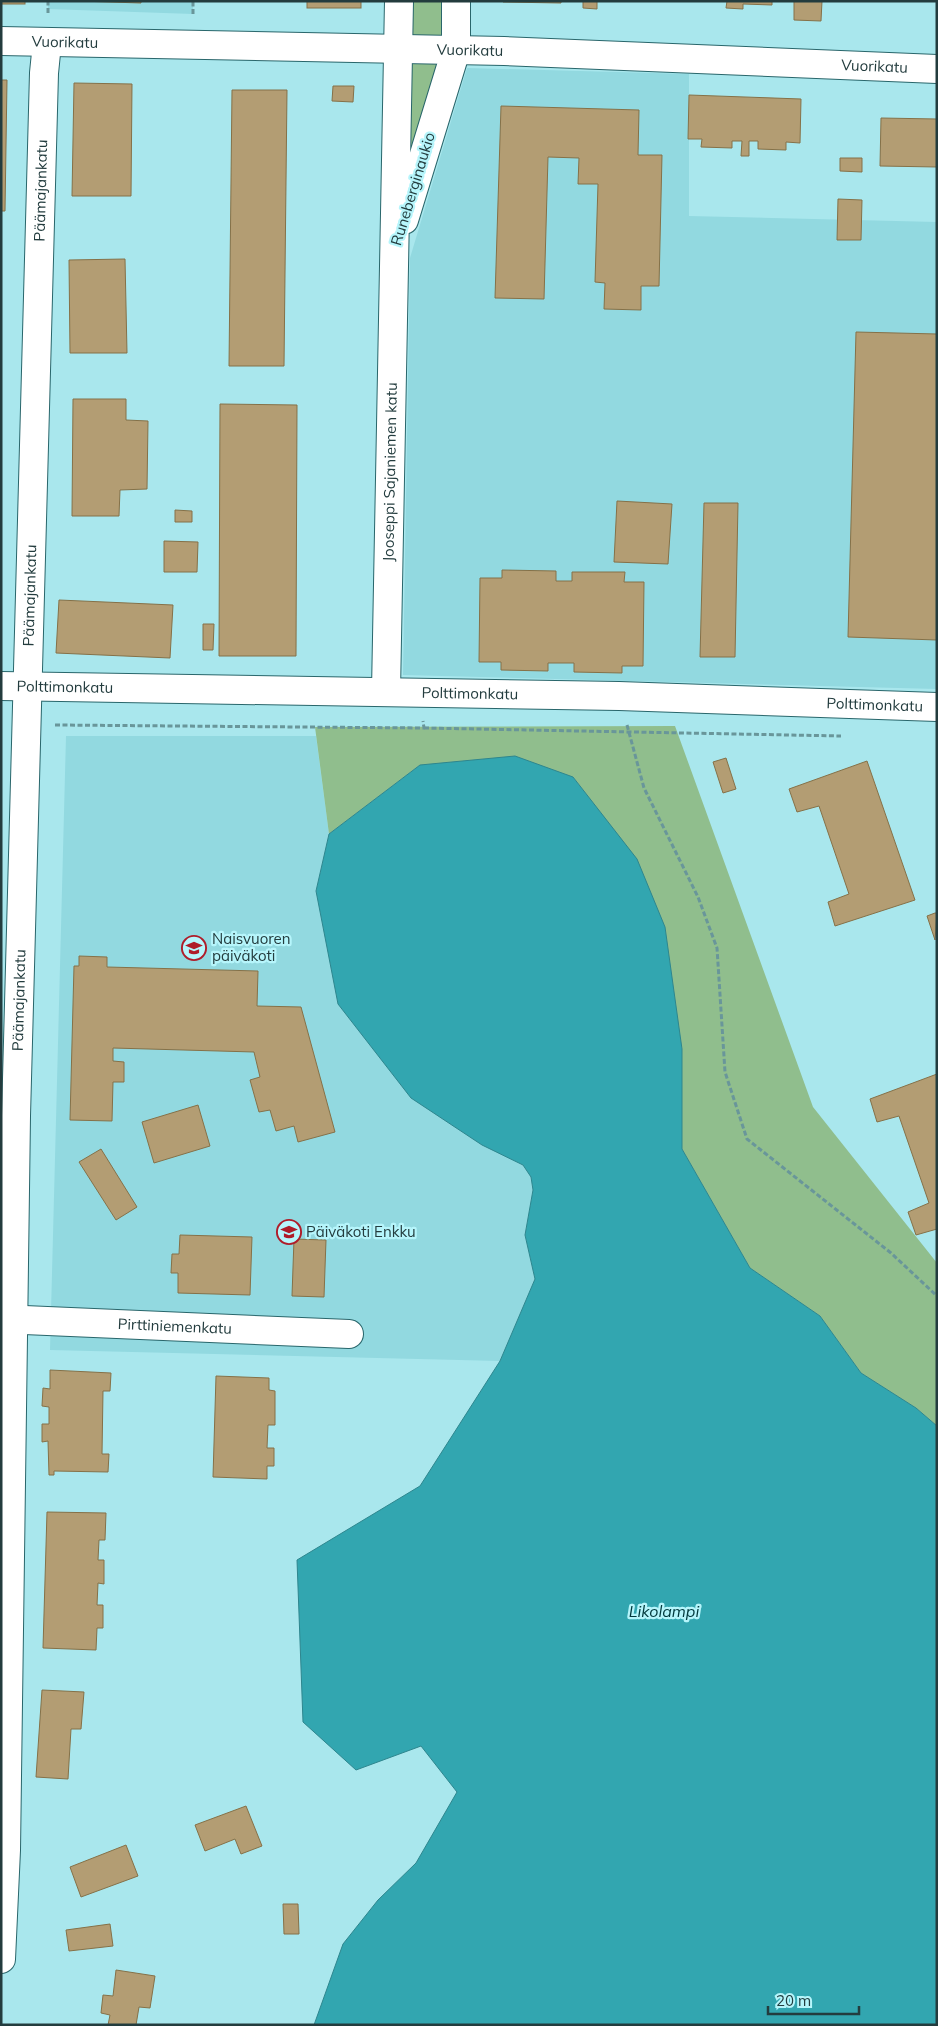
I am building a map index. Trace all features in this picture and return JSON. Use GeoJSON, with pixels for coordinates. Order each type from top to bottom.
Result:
{"type":"FeatureCollection","features":[{"type":"Feature","properties":{"kind":"street","name":"Runeberginaukio"},"geometry":{"type":"LineString","coordinates":[[394,253],[398,1]]}},
{"type":"Feature","properties":{"kind":"street","name":"Runeberginaukio"},"geometry":{"type":"LineString","coordinates":[[394,253],[456,50],[456,1]]}},
{"type":"Feature","properties":{"kind":"street","name":"Vuorikatu"},"geometry":{"type":"LineString","coordinates":[[1,42],[456,50],[937,69]]}},
{"type":"Feature","properties":{"kind":"street","name":"Päämajankatu"},"geometry":{"type":"LineString","coordinates":[[1,1959],[6,1840],[7,1320],[28,686],[46,43]]}},
{"type":"Feature","properties":{"kind":"street","name":"Jooseppi Sajaniemen katu"},"geometry":{"type":"LineString","coordinates":[[386,691],[394,253]]}},
{"type":"Feature","properties":{"kind":"street","name":"Polttimonkatu"},"geometry":{"type":"LineString","coordinates":[[1,686],[619,696],[937,707]]}},
{"type":"Feature","properties":{"kind":"street","name":"Pirttiniemenkatu"},"geometry":{"type":"LineString","coordinates":[[7,1320],[348,1334]]}},
{"type":"Feature","properties":{"kind":"path"},"geometry":{"type":"LineString","coordinates":[[193,1],[193,14]]}},
{"type":"Feature","properties":{"kind":"path"},"geometry":{"type":"LineString","coordinates":[[619,696],[644,788],[698,897],[716,948],[725,1072],[747,1138],[891,1253],[937,1296]]}},
{"type":"Feature","properties":{"kind":"path"},"geometry":{"type":"LineString","coordinates":[[49,725],[347,728]]}},
{"type":"Feature","properties":{"kind":"path"},"geometry":{"type":"LineString","coordinates":[[424,728],[847,736]]}},
{"type":"Feature","properties":{"kind":"shaded area"},"geometry":{"type":"Polygon","coordinates":[[[48,1],[193,1],[193,14],[48,9],[48,1]]]}},
{"type":"Feature","properties":{"kind":"shaded area"},"geometry":{"type":"Polygon","coordinates":[[[467,68],[689,74],[689,216],[937,222],[937,689],[403,675],[410,258],[467,68]]]}},
{"type":"Feature","properties":{"kind":"shaded area"},"geometry":{"type":"Polygon","coordinates":[[[66,736],[316,736],[329,834],[316,891],[482,1145],[523,1165],[531,1177],[533,1190],[525,1235],[535,1279],[500,1361],[50,1350],[66,736]]]}},
{"type":"Feature","properties":{"kind":"green space"},"geometry":{"type":"Polygon","coordinates":[[[406,1],[449,1],[448,46],[405,45],[406,1]]]}},
{"type":"Feature","properties":{"kind":"green space"},"geometry":{"type":"Polygon","coordinates":[[[406,60],[445,62],[401,199],[406,60]]]}},
{"type":"Feature","properties":{"kind":"green space"},"geometry":{"type":"Polygon","coordinates":[[[675,726],[813,1107],[937,1263],[937,1426],[916,1408],[861,1373],[820,1316],[750,1268],[682,1149],[682,1049],[602,815],[573,777],[420,765],[329,834],[315,727],[675,726]]]}},
{"type":"Feature","properties":{"kind":"water","name":"Likolampi"},"geometry":{"type":"Polygon","coordinates":[[[515,756],[573,777],[637,859],[665,927],[682,1049],[682,1149],[750,1268],[820,1316],[861,1373],[916,1408],[937,1426],[937,2025],[314,2025],[343,1944],[378,1900],[416,1863],[457,1792],[421,1746],[356,1770],[303,1722],[297,1560],[420,1486],[500,1361],[535,1279],[525,1235],[533,1190],[531,1177],[523,1165],[482,1145],[411,1098],[338,1004],[316,891],[329,834],[420,765],[515,756]]]}},
{"type":"Feature","properties":{"kind":"building"},"geometry":{"type":"Polygon","coordinates":[[[1,1],[25,1],[25,4],[1,4],[1,1]]]}},
{"type":"Feature","properties":{"kind":"building"},"geometry":{"type":"Polygon","coordinates":[[[79,1],[141,1],[141,3],[79,1]]]}},
{"type":"Feature","properties":{"kind":"building"},"geometry":{"type":"Polygon","coordinates":[[[307,1],[361,1],[361,8],[307,8],[307,1]]]}},
{"type":"Feature","properties":{"kind":"building"},"geometry":{"type":"Polygon","coordinates":[[[561,1],[561,3],[503,2],[561,1]]]}},
{"type":"Feature","properties":{"kind":"building"},"geometry":{"type":"Polygon","coordinates":[[[583,1],[597,1],[597,9],[583,8],[583,1]]]}},
{"type":"Feature","properties":{"kind":"building"},"geometry":{"type":"Polygon","coordinates":[[[727,1],[772,1],[772,5],[743,4],[743,9],[726,8],[727,1]]]}},
{"type":"Feature","properties":{"kind":"building"},"geometry":{"type":"Polygon","coordinates":[[[794,1],[822,1],[821,21],[794,20],[794,1]]]}},
{"type":"Feature","properties":{"kind":"building"},"geometry":{"type":"Polygon","coordinates":[[[1,80],[7,80],[5,211],[1,211],[1,80]]]}},
{"type":"Feature","properties":{"kind":"building"},"geometry":{"type":"Polygon","coordinates":[[[74,83],[132,84],[131,196],[72,196],[74,83]]]}},
{"type":"Feature","properties":{"kind":"building"},"geometry":{"type":"Polygon","coordinates":[[[333,86],[354,86],[353,102],[332,101],[333,86]]]}},
{"type":"Feature","properties":{"kind":"building"},"geometry":{"type":"Polygon","coordinates":[[[232,90],[287,90],[284,366],[229,366],[232,90]]]}},
{"type":"Feature","properties":{"kind":"building"},"geometry":{"type":"Polygon","coordinates":[[[689,95],[801,99],[800,143],[786,142],[786,150],[758,149],[758,141],[749,141],[749,156],[741,156],[742,141],[732,141],[732,148],[701,147],[702,139],[688,139],[689,95]]]}},
{"type":"Feature","properties":{"kind":"building"},"geometry":{"type":"Polygon","coordinates":[[[501,106],[639,110],[638,155],[662,155],[659,286],[641,286],[641,310],[604,309],[605,283],[595,282],[598,184],[578,184],[579,158],[548,157],[544,299],[495,298],[501,106]]]}},
{"type":"Feature","properties":{"kind":"building"},"geometry":{"type":"Polygon","coordinates":[[[881,118],[937,119],[937,167],[880,166],[881,118]]]}},
{"type":"Feature","properties":{"kind":"building"},"geometry":{"type":"Polygon","coordinates":[[[840,158],[862,158],[862,172],[840,171],[840,158]]]}},
{"type":"Feature","properties":{"kind":"building"},"geometry":{"type":"Polygon","coordinates":[[[838,199],[862,200],[861,240],[837,240],[838,199]]]}},
{"type":"Feature","properties":{"kind":"building"},"geometry":{"type":"Polygon","coordinates":[[[125,259],[127,353],[70,353],[69,260],[125,259]]]}},
{"type":"Feature","properties":{"kind":"building"},"geometry":{"type":"Polygon","coordinates":[[[856,332],[937,334],[937,640],[848,637],[856,332]]]}},
{"type":"Feature","properties":{"kind":"building"},"geometry":{"type":"Polygon","coordinates":[[[73,399],[126,399],[126,420],[148,421],[147,489],[120,490],[119,516],[72,516],[73,399]]]}},
{"type":"Feature","properties":{"kind":"building"},"geometry":{"type":"Polygon","coordinates":[[[220,404],[297,405],[296,656],[219,656],[220,404]]]}},
{"type":"Feature","properties":{"kind":"building"},"geometry":{"type":"Polygon","coordinates":[[[617,501],[672,504],[668,564],[614,562],[617,501]]]}},
{"type":"Feature","properties":{"kind":"building"},"geometry":{"type":"Polygon","coordinates":[[[704,503],[738,503],[735,657],[700,657],[704,503]]]}},
{"type":"Feature","properties":{"kind":"building"},"geometry":{"type":"Polygon","coordinates":[[[175,510],[192,511],[192,522],[175,522],[175,510]]]}},
{"type":"Feature","properties":{"kind":"building"},"geometry":{"type":"Polygon","coordinates":[[[164,541],[198,542],[197,572],[164,572],[164,541]]]}},
{"type":"Feature","properties":{"kind":"building"},"geometry":{"type":"Polygon","coordinates":[[[502,570],[556,571],[556,581],[572,581],[572,572],[625,572],[624,582],[644,582],[643,666],[622,666],[622,673],[574,672],[574,663],[548,663],[548,671],[501,670],[501,662],[479,662],[480,578],[502,578],[502,570]]]}},
{"type":"Feature","properties":{"kind":"building"},"geometry":{"type":"Polygon","coordinates":[[[59,600],[173,605],[170,658],[56,653],[59,600]]]}},
{"type":"Feature","properties":{"kind":"building"},"geometry":{"type":"Polygon","coordinates":[[[203,624],[214,624],[213,650],[203,650],[203,624]]]}},
{"type":"Feature","properties":{"kind":"building"},"geometry":{"type":"Polygon","coordinates":[[[726,758],[736,789],[723,793],[713,762],[726,758]]]}},
{"type":"Feature","properties":{"kind":"building"},"geometry":{"type":"Polygon","coordinates":[[[867,761],[915,900],[835,926],[828,902],[849,894],[819,806],[797,812],[789,789],[867,761]]]}},
{"type":"Feature","properties":{"kind":"building"},"geometry":{"type":"Polygon","coordinates":[[[937,913],[935,940],[927,916],[937,913]]]}},
{"type":"Feature","properties":{"kind":"building"},"geometry":{"type":"Polygon","coordinates":[[[79,956],[107,957],[107,967],[258,971],[257,1006],[301,1007],[335,1132],[298,1142],[294,1126],[276,1131],[270,1110],[259,1112],[250,1080],[260,1077],[254,1052],[113,1048],[113,1061],[124,1062],[124,1082],[113,1082],[112,1121],[70,1120],[74,966],[79,966],[79,956]]]}},
{"type":"Feature","properties":{"kind":"building"},"geometry":{"type":"Polygon","coordinates":[[[937,1074],[937,1229],[916,1235],[908,1212],[929,1203],[899,1116],[877,1122],[870,1099],[937,1074]]]}},
{"type":"Feature","properties":{"kind":"building"},"geometry":{"type":"Polygon","coordinates":[[[198,1105],[210,1146],[154,1163],[142,1122],[198,1105]]]}},
{"type":"Feature","properties":{"kind":"building"},"geometry":{"type":"Polygon","coordinates":[[[101,1149],[137,1207],[116,1220],[79,1162],[101,1149]]]}},
{"type":"Feature","properties":{"kind":"building"},"geometry":{"type":"Polygon","coordinates":[[[180,1235],[252,1237],[250,1295],[178,1293],[178,1273],[171,1273],[172,1254],[179,1254],[180,1235]]]}},
{"type":"Feature","properties":{"kind":"building"},"geometry":{"type":"Polygon","coordinates":[[[294,1239],[326,1240],[324,1297],[292,1296],[294,1239]]]}},
{"type":"Feature","properties":{"kind":"building"},"geometry":{"type":"Polygon","coordinates":[[[50,1370],[111,1373],[110,1391],[103,1391],[102,1454],[109,1454],[108,1472],[54,1471],[54,1475],[49,1475],[48,1441],[42,1442],[42,1424],[49,1424],[49,1407],[42,1406],[43,1388],[50,1389],[50,1370]]]}},
{"type":"Feature","properties":{"kind":"building"},"geometry":{"type":"Polygon","coordinates":[[[216,1376],[269,1378],[269,1390],[275,1391],[275,1425],[268,1425],[267,1448],[274,1448],[274,1466],[267,1466],[267,1479],[213,1477],[216,1376]]]}},
{"type":"Feature","properties":{"kind":"building"},"geometry":{"type":"Polygon","coordinates":[[[47,1512],[106,1513],[105,1540],[99,1540],[98,1560],[104,1560],[104,1584],[98,1583],[97,1605],[103,1605],[103,1628],[97,1628],[96,1650],[43,1648],[47,1512]]]}},
{"type":"Feature","properties":{"kind":"building"},"geometry":{"type":"Polygon","coordinates":[[[42,1690],[84,1692],[81,1729],[71,1729],[68,1779],[36,1777],[42,1690]]]}},
{"type":"Feature","properties":{"kind":"building"},"geometry":{"type":"Polygon","coordinates":[[[246,1806],[262,1846],[241,1854],[235,1839],[205,1851],[195,1825],[246,1806]]]}},
{"type":"Feature","properties":{"kind":"building"},"geometry":{"type":"Polygon","coordinates":[[[126,1845],[138,1876],[81,1897],[70,1867],[126,1845]]]}},
{"type":"Feature","properties":{"kind":"building"},"geometry":{"type":"Polygon","coordinates":[[[283,1904],[298,1904],[299,1934],[284,1934],[283,1904]]]}},
{"type":"Feature","properties":{"kind":"building"},"geometry":{"type":"Polygon","coordinates":[[[110,1924],[113,1946],[69,1951],[66,1930],[110,1924]]]}},
{"type":"Feature","properties":{"kind":"building"},"geometry":{"type":"Polygon","coordinates":[[[116,1970],[155,1976],[150,2008],[139,2007],[136,2025],[108,2025],[110,2015],[101,2013],[103,1995],[113,1996],[116,1970]]]}},
{"type":"Feature","properties":{"kind":"place","name":"Naisvuoren päiväkoti"},"geometry":{"type":"Point","coordinates":[194,948]}},
{"type":"Feature","properties":{"kind":"place","name":"Päiväkoti Enkku"},"geometry":{"type":"Point","coordinates":[289,1232]}}]}
